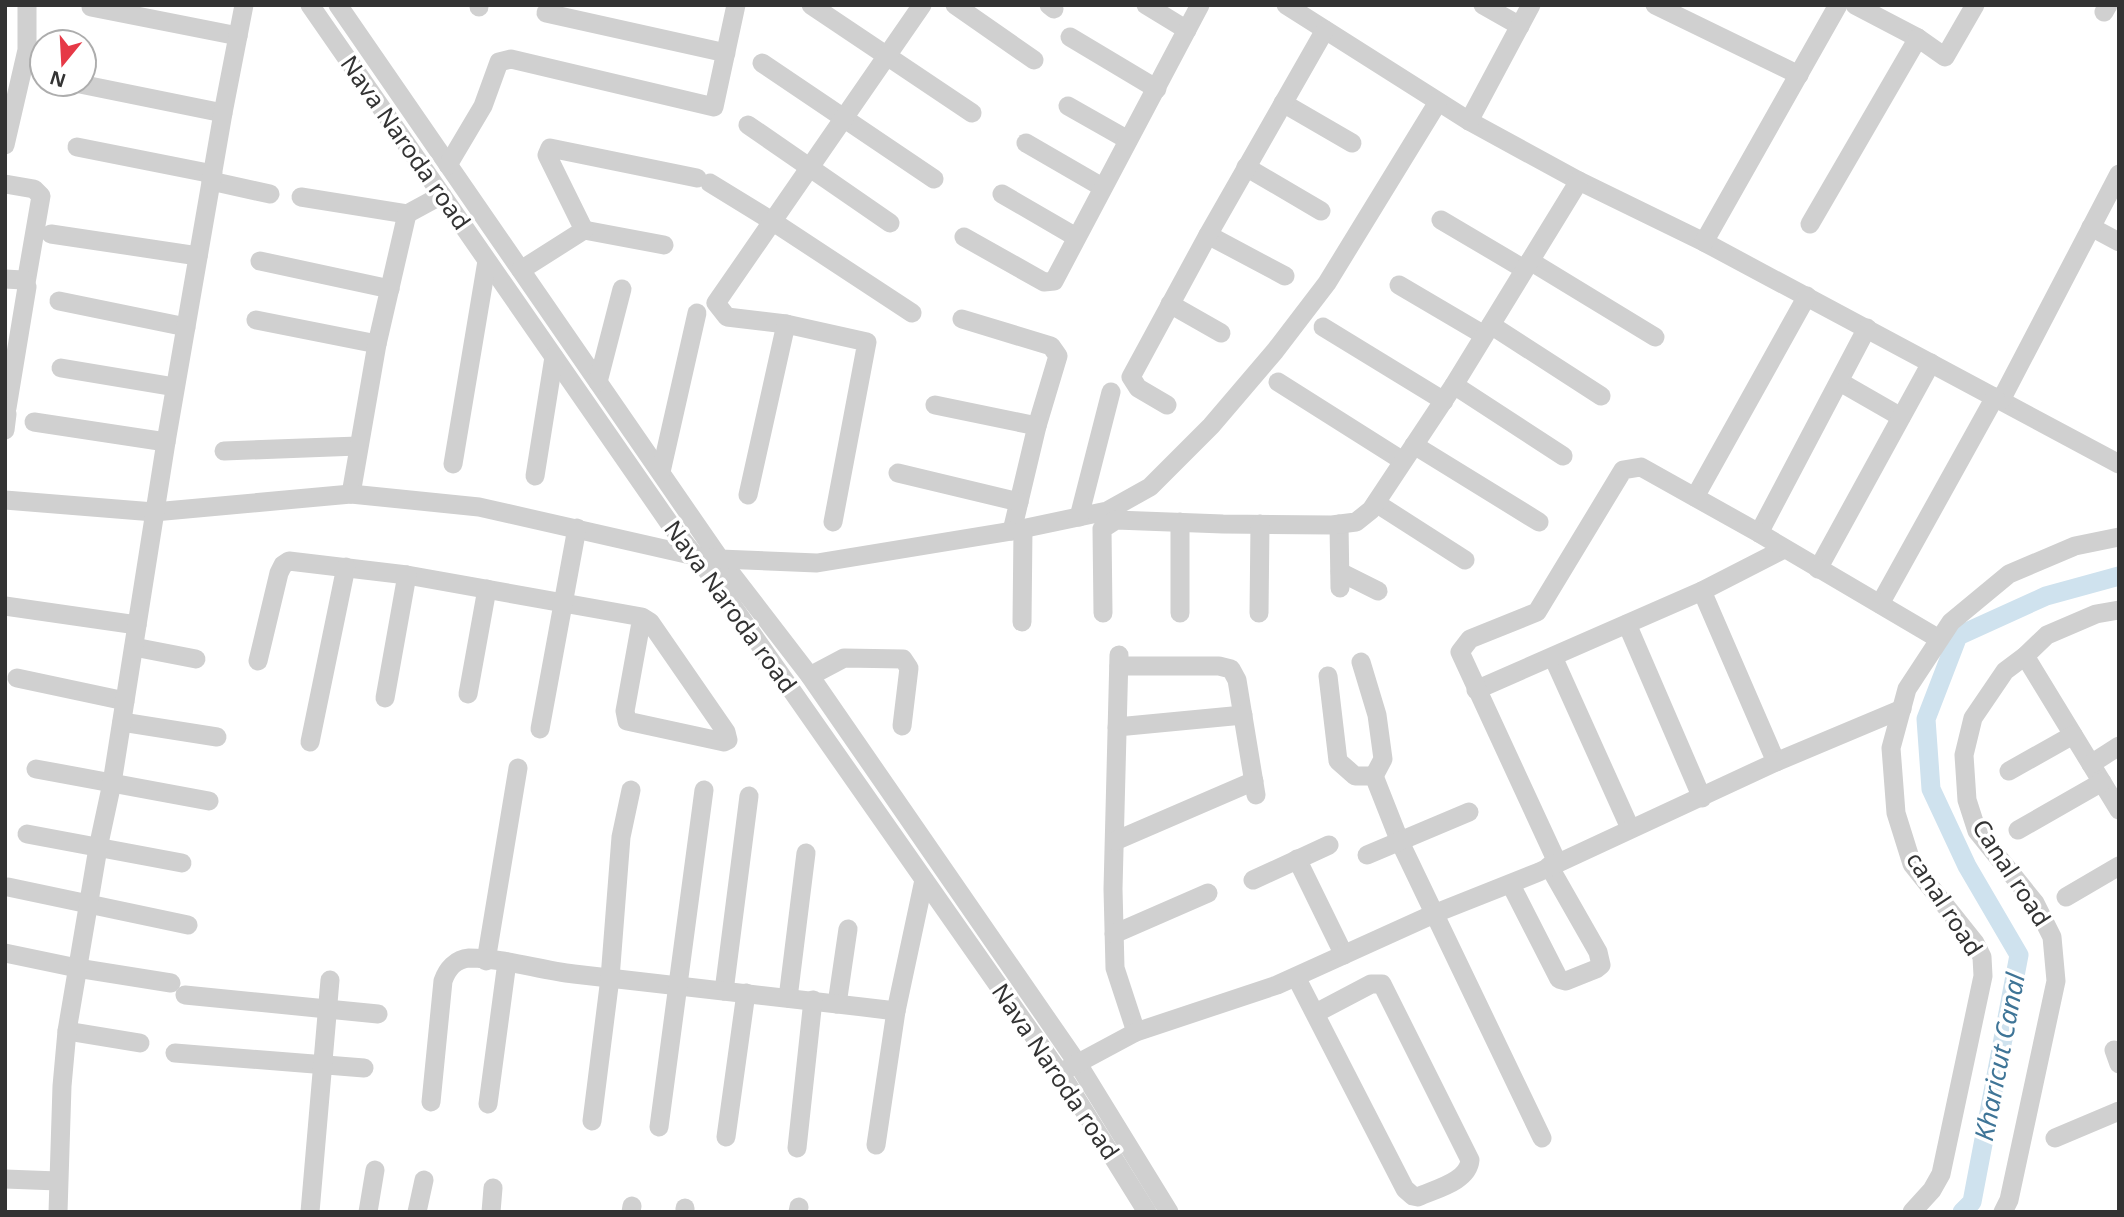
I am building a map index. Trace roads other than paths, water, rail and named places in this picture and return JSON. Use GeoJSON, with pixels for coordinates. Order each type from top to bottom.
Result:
{"type":"FeatureCollection","features":[{"type":"Feature","properties":{"kind":"street"},"geometry":{"type":"LineString","coordinates":[[5,145],[27,50],[27,5]]}},
{"type":"Feature","properties":{"kind":"street"},"geometry":{"type":"LineString","coordinates":[[58,1212],[67,1031],[98,848],[112,783],[154,512],[198,256],[244,5]]}},
{"type":"Feature","properties":{"kind":"street","name":"Nava Naroda road"},"geometry":{"type":"LineString","coordinates":[[310,5],[672,527],[1059,1073],[1147,1212]]}},
{"type":"Feature","properties":{"kind":"street","name":"Nava Naroda road"},"geometry":{"type":"LineString","coordinates":[[338,5],[720,559],[810,676],[1078,1064],[1169,1212]]}},
{"type":"Feature","properties":{"kind":"street"},"geometry":{"type":"LineString","coordinates":[[448,165],[483,106],[499,62],[504,59],[714,107],[736,5]]}},
{"type":"Feature","properties":{"kind":"street"},"geometry":{"type":"LineString","coordinates":[[811,5],[972,113]]}},
{"type":"Feature","properties":{"kind":"street"},"geometry":{"type":"LineString","coordinates":[[833,522],[867,342],[786,324],[727,317],[716,303],[922,5]]}},
{"type":"Feature","properties":{"kind":"street"},"geometry":{"type":"LineString","coordinates":[[955,5],[1034,60]]}},
{"type":"Feature","properties":{"kind":"street"},"geometry":{"type":"LineString","coordinates":[[1146,5],[1187,30]]}},
{"type":"Feature","properties":{"kind":"street"},"geometry":{"type":"LineString","coordinates":[[964,237],[1048,283],[1054,281],[1200,5]]}},
{"type":"Feature","properties":{"kind":"street"},"geometry":{"type":"LineString","coordinates":[[1286,5],[1469,121],[1579,181],[1807,296],[2119,464]]}},
{"type":"Feature","properties":{"kind":"street"},"geometry":{"type":"LineString","coordinates":[[1483,5],[1520,26]]}},
{"type":"Feature","properties":{"kind":"street"},"geometry":{"type":"LineString","coordinates":[[1469,121],[1531,5]]}},
{"type":"Feature","properties":{"kind":"street"},"geometry":{"type":"LineString","coordinates":[[1655,5],[1799,75]]}},
{"type":"Feature","properties":{"kind":"street"},"geometry":{"type":"LineString","coordinates":[[1704,242],[1838,5]]}},
{"type":"Feature","properties":{"kind":"street"},"geometry":{"type":"LineString","coordinates":[[1855,5],[1918,38],[1944,57],[1975,5]]}},
{"type":"Feature","properties":{"kind":"street"},"geometry":{"type":"LineString","coordinates":[[91,7],[238,37]]}},
{"type":"Feature","properties":{"kind":"street"},"geometry":{"type":"LineString","coordinates":[[546,13],[726,53]]}},
{"type":"Feature","properties":{"kind":"street"},"geometry":{"type":"LineString","coordinates":[[1167,405],[1138,387],[1131,377],[1246,167],[1325,30]]}},
{"type":"Feature","properties":{"kind":"street"},"geometry":{"type":"LineString","coordinates":[[1070,37],[1157,89]]}},
{"type":"Feature","properties":{"kind":"street"},"geometry":{"type":"LineString","coordinates":[[1810,224],[1918,38]]}},
{"type":"Feature","properties":{"kind":"street"},"geometry":{"type":"LineString","coordinates":[[762,62],[934,178]]}},
{"type":"Feature","properties":{"kind":"street"},"geometry":{"type":"LineString","coordinates":[[98,88],[223,113]]}},
{"type":"Feature","properties":{"kind":"street"},"geometry":{"type":"LineString","coordinates":[[5,500],[154,512],[351,494],[478,507],[695,556],[817,562],[1017,530],[1107,511],[1150,487],[1211,426],[1275,351],[1327,284],[1438,102]]}},
{"type":"Feature","properties":{"kind":"street"},"geometry":{"type":"LineString","coordinates":[[1283,103],[1352,143]]}},
{"type":"Feature","properties":{"kind":"street"},"geometry":{"type":"LineString","coordinates":[[1068,106],[1128,140]]}},
{"type":"Feature","properties":{"kind":"street"},"geometry":{"type":"LineString","coordinates":[[748,125],[890,223]]}},
{"type":"Feature","properties":{"kind":"street"},"geometry":{"type":"LineString","coordinates":[[1026,143],[1102,187]]}},
{"type":"Feature","properties":{"kind":"street"},"geometry":{"type":"LineString","coordinates":[[78,147],[212,177],[270,194]]}},
{"type":"Feature","properties":{"kind":"street"},"geometry":{"type":"LineString","coordinates":[[584,230],[547,155],[550,148],[703,181],[772,221],[912,313]]}},
{"type":"Feature","properties":{"kind":"street"},"geometry":{"type":"LineString","coordinates":[[1246,167],[1321,211]]}},
{"type":"Feature","properties":{"kind":"street"},"geometry":{"type":"LineString","coordinates":[[1880,604],[1998,399],[2119,174]]}},
{"type":"Feature","properties":{"kind":"street"},"geometry":{"type":"LineString","coordinates":[[1103,613],[1102,529],[1116,520],[1260,524],[1356,522],[1376,503],[1449,393],[1579,181]]}},
{"type":"Feature","properties":{"kind":"street"},"geometry":{"type":"LineString","coordinates":[[5,184],[34,189],[41,196],[6,407],[5,430]]}},
{"type":"Feature","properties":{"kind":"street"},"geometry":{"type":"LineString","coordinates":[[1002,194],[1076,237]]}},
{"type":"Feature","properties":{"kind":"street"},"geometry":{"type":"LineString","coordinates":[[301,197],[407,214],[442,195]]}},
{"type":"Feature","properties":{"kind":"street"},"geometry":{"type":"LineString","coordinates":[[351,494],[377,345],[407,214]]}},
{"type":"Feature","properties":{"kind":"street"},"geometry":{"type":"LineString","coordinates":[[1441,220],[1655,337]]}},
{"type":"Feature","properties":{"kind":"street"},"geometry":{"type":"LineString","coordinates":[[2091,227],[2119,242]]}},
{"type":"Feature","properties":{"kind":"street"},"geometry":{"type":"LineString","coordinates":[[521,270],[584,230],[664,245]]}},
{"type":"Feature","properties":{"kind":"street"},"geometry":{"type":"LineString","coordinates":[[51,234],[198,256]]}},
{"type":"Feature","properties":{"kind":"street"},"geometry":{"type":"LineString","coordinates":[[1208,235],[1285,276]]}},
{"type":"Feature","properties":{"kind":"street"},"geometry":{"type":"LineString","coordinates":[[260,261],[390,289]]}},
{"type":"Feature","properties":{"kind":"street"},"geometry":{"type":"LineString","coordinates":[[453,464],[487,261]]}},
{"type":"Feature","properties":{"kind":"street"},"geometry":{"type":"LineString","coordinates":[[5,279],[23,280],[26,283]]}},
{"type":"Feature","properties":{"kind":"street"},"geometry":{"type":"LineString","coordinates":[[1399,285],[1488,330],[1601,396]]}},
{"type":"Feature","properties":{"kind":"street"},"geometry":{"type":"LineString","coordinates":[[598,382],[622,289]]}},
{"type":"Feature","properties":{"kind":"street"},"geometry":{"type":"LineString","coordinates":[[1695,497],[1807,296]]}},
{"type":"Feature","properties":{"kind":"street"},"geometry":{"type":"LineString","coordinates":[[59,301],[186,327]]}},
{"type":"Feature","properties":{"kind":"street"},"geometry":{"type":"LineString","coordinates":[[1170,304],[1222,333]]}},
{"type":"Feature","properties":{"kind":"street"},"geometry":{"type":"LineString","coordinates":[[661,472],[697,313]]}},
{"type":"Feature","properties":{"kind":"street"},"geometry":{"type":"LineString","coordinates":[[962,318],[1051,346],[1058,356],[1037,426],[1019,502],[1017,530],[1022,622]]}},
{"type":"Feature","properties":{"kind":"street"},"geometry":{"type":"LineString","coordinates":[[256,320],[377,345]]}},
{"type":"Feature","properties":{"kind":"street"},"geometry":{"type":"LineString","coordinates":[[748,495],[786,324]]}},
{"type":"Feature","properties":{"kind":"street"},"geometry":{"type":"LineString","coordinates":[[1323,327],[1563,456]]}},
{"type":"Feature","properties":{"kind":"street"},"geometry":{"type":"LineString","coordinates":[[1759,533],[1867,328]]}},
{"type":"Feature","properties":{"kind":"street"},"geometry":{"type":"LineString","coordinates":[[535,476],[554,357]]}},
{"type":"Feature","properties":{"kind":"street"},"geometry":{"type":"LineString","coordinates":[[1818,569],[1931,363]]}},
{"type":"Feature","properties":{"kind":"street"},"geometry":{"type":"LineString","coordinates":[[61,368],[176,387]]}},
{"type":"Feature","properties":{"kind":"street"},"geometry":{"type":"LineString","coordinates":[[1278,382],[1539,522]]}},
{"type":"Feature","properties":{"kind":"street"},"geometry":{"type":"LineString","coordinates":[[1840,382],[1901,417]]}},
{"type":"Feature","properties":{"kind":"street"},"geometry":{"type":"LineString","coordinates":[[1079,517],[1111,392]]}},
{"type":"Feature","properties":{"kind":"street"},"geometry":{"type":"LineString","coordinates":[[936,405],[1037,426]]}},
{"type":"Feature","properties":{"kind":"street"},"geometry":{"type":"LineString","coordinates":[[34,422],[166,442]]}},
{"type":"Feature","properties":{"kind":"street"},"geometry":{"type":"LineString","coordinates":[[224,451],[358,446]]}},
{"type":"Feature","properties":{"kind":"street"},"geometry":{"type":"LineString","coordinates":[[1511,885],[1559,979],[1566,981],[1601,965],[1598,952],[1553,864],[1460,652],[1470,639],[1537,612],[1623,470],[1641,467],[1940,639]]}},
{"type":"Feature","properties":{"kind":"street"},"geometry":{"type":"LineString","coordinates":[[898,473],[1019,502]]}},
{"type":"Feature","properties":{"kind":"street"},"geometry":{"type":"LineString","coordinates":[[1376,503],[1465,560]]}},
{"type":"Feature","properties":{"kind":"street"},"geometry":{"type":"LineString","coordinates":[[1180,522],[1180,613]]}},
{"type":"Feature","properties":{"kind":"street"},"geometry":{"type":"LineString","coordinates":[[1259,613],[1260,524]]}},
{"type":"Feature","properties":{"kind":"street"},"geometry":{"type":"LineString","coordinates":[[1339,524],[1340,580],[1378,591]]}},
{"type":"Feature","properties":{"kind":"street"},"geometry":{"type":"LineString","coordinates":[[540,729],[577,528]]}},
{"type":"Feature","properties":{"kind":"street","name":"canal road"},"geometry":{"type":"LineString","coordinates":[[1912,1212],[1932,1190],[1941,1174],[1983,976],[1982,957],[1975,943],[1912,864],[1896,813],[1891,748],[1907,689],[1951,622],[2009,574],[2075,546],[2119,537]]}},
{"type":"Feature","properties":{"kind":"street"},"geometry":{"type":"LineString","coordinates":[[1476,690],[1702,591],[1784,549]]}},
{"type":"Feature","properties":{"kind":"street"},"geometry":{"type":"LineString","coordinates":[[258,661],[283,565],[293,561],[407,575],[642,617],[650,622],[726,732],[728,740],[724,742],[627,721],[625,710],[642,617]]}},
{"type":"Feature","properties":{"kind":"street"},"geometry":{"type":"LineString","coordinates":[[310,742],[346,567]]}},
{"type":"Feature","properties":{"kind":"street"},"geometry":{"type":"LineString","coordinates":[[384,698],[407,575]]}},
{"type":"Feature","properties":{"kind":"street"},"geometry":{"type":"LineString","coordinates":[[468,694],[487,589]]}},
{"type":"Feature","properties":{"kind":"street"},"geometry":{"type":"LineString","coordinates":[[1702,591],[1776,762]]}},
{"type":"Feature","properties":{"kind":"street"},"geometry":{"type":"LineString","coordinates":[[5,606],[137,625]]}},
{"type":"Feature","properties":{"kind":"street","name":"Canal road"},"geometry":{"type":"LineString","coordinates":[[2003,1212],[2009,1200],[2056,981],[2052,937],[2035,903],[1977,831],[1967,800],[1964,755],[1973,718],[2005,671],[2047,635],[2096,614],[2119,610]]}},
{"type":"Feature","properties":{"kind":"street"},"geometry":{"type":"LineString","coordinates":[[1628,624],[1702,797]]}},
{"type":"Feature","properties":{"kind":"street"},"geometry":{"type":"LineString","coordinates":[[134,647],[196,659]]}},
{"type":"Feature","properties":{"kind":"street"},"geometry":{"type":"LineString","coordinates":[[2025,656],[2119,810]]}},
{"type":"Feature","properties":{"kind":"street"},"geometry":{"type":"LineString","coordinates":[[1553,657],[1630,828]]}},
{"type":"Feature","properties":{"kind":"street"},"geometry":{"type":"LineString","coordinates":[[810,676],[844,658],[903,659],[909,668],[902,726]]}},
{"type":"Feature","properties":{"kind":"street"},"geometry":{"type":"LineString","coordinates":[[1115,841],[1255,788],[1235,674],[1226,666],[1119,661],[1115,841],[1115,968],[1136,1032]]}},
{"type":"Feature","properties":{"kind":"street"},"geometry":{"type":"LineString","coordinates":[[1361,662],[1377,715],[1383,760],[1374,776]]}},
{"type":"Feature","properties":{"kind":"street"},"geometry":{"type":"LineString","coordinates":[[1328,676],[1338,761],[1354,776],[1374,776]]}},
{"type":"Feature","properties":{"kind":"street"},"geometry":{"type":"LineString","coordinates":[[17,678],[125,701]]}},
{"type":"Feature","properties":{"kind":"street"},"geometry":{"type":"LineString","coordinates":[[1059,1073],[1136,1032],[1296,977],[1436,913],[1511,885],[1776,762],[1902,709]]}},
{"type":"Feature","properties":{"kind":"street"},"geometry":{"type":"LineString","coordinates":[[1117,727],[1243,715]]}},
{"type":"Feature","properties":{"kind":"street"},"geometry":{"type":"LineString","coordinates":[[122,722],[217,737]]}},
{"type":"Feature","properties":{"kind":"street"},"geometry":{"type":"LineString","coordinates":[[2009,771],[2073,735]]}},
{"type":"Feature","properties":{"kind":"street"},"geometry":{"type":"LineString","coordinates":[[2091,764],[2119,746]]}},
{"type":"Feature","properties":{"kind":"street"},"geometry":{"type":"LineString","coordinates":[[486,961],[518,768]]}},
{"type":"Feature","properties":{"kind":"street"},"geometry":{"type":"LineString","coordinates":[[36,769],[209,801]]}},
{"type":"Feature","properties":{"kind":"street"},"geometry":{"type":"LineString","coordinates":[[1374,776],[1400,842],[1542,1138]]}},
{"type":"Feature","properties":{"kind":"street"},"geometry":{"type":"LineString","coordinates":[[2018,830],[2102,782]]}},
{"type":"Feature","properties":{"kind":"street"},"geometry":{"type":"LineString","coordinates":[[592,1121],[610,978],[621,837],[631,790]]}},
{"type":"Feature","properties":{"kind":"street"},"geometry":{"type":"LineString","coordinates":[[659,1127],[704,790]]}},
{"type":"Feature","properties":{"kind":"street"},"geometry":{"type":"LineString","coordinates":[[724,991],[749,796]]}},
{"type":"Feature","properties":{"kind":"street"},"geometry":{"type":"LineString","coordinates":[[1367,855],[1469,812]]}},
{"type":"Feature","properties":{"kind":"street"},"geometry":{"type":"LineString","coordinates":[[27,834],[182,863]]}},
{"type":"Feature","properties":{"kind":"street"},"geometry":{"type":"LineString","coordinates":[[1253,880],[1329,845]]}},
{"type":"Feature","properties":{"kind":"street"},"geometry":{"type":"LineString","coordinates":[[788,998],[806,853]]}},
{"type":"Feature","properties":{"kind":"street"},"geometry":{"type":"LineString","coordinates":[[1297,859],[1344,955]]}},
{"type":"Feature","properties":{"kind":"street"},"geometry":{"type":"LineString","coordinates":[[2066,897],[2119,866]]}},
{"type":"Feature","properties":{"kind":"street"},"geometry":{"type":"LineString","coordinates":[[876,1145],[896,1012],[924,880]]}},
{"type":"Feature","properties":{"kind":"street"},"geometry":{"type":"LineString","coordinates":[[8,887],[188,926]]}},
{"type":"Feature","properties":{"kind":"street"},"geometry":{"type":"LineString","coordinates":[[1114,934],[1208,893]]}},
{"type":"Feature","properties":{"kind":"street"},"geometry":{"type":"LineString","coordinates":[[837,1004],[848,929]]}},
{"type":"Feature","properties":{"kind":"street"},"geometry":{"type":"LineString","coordinates":[[5,953],[178,989],[328,1010],[378,1014]]}},
{"type":"Feature","properties":{"kind":"street"},"geometry":{"type":"LineString","coordinates":[[431,1101],[443,981],[446,971],[460,960],[507,962],[567,973],[813,1000],[896,1012]]}},
{"type":"Feature","properties":{"kind":"street"},"geometry":{"type":"LineString","coordinates":[[488,1104],[507,962]]}},
{"type":"Feature","properties":{"kind":"street"},"geometry":{"type":"LineString","coordinates":[[1296,977],[1409,1194],[1418,1196],[1452,1182],[1467,1172],[1471,1160],[1382,984],[1371,984],[1316,1013]]}},
{"type":"Feature","properties":{"kind":"street"},"geometry":{"type":"LineString","coordinates":[[310,1212],[330,980]]}},
{"type":"Feature","properties":{"kind":"street"},"geometry":{"type":"LineString","coordinates":[[726,1137],[746,993]]}},
{"type":"Feature","properties":{"kind":"street"},"geometry":{"type":"LineString","coordinates":[[797,1148],[813,1000]]}},
{"type":"Feature","properties":{"kind":"street"},"geometry":{"type":"LineString","coordinates":[[67,1031],[141,1044]]}},
{"type":"Feature","properties":{"kind":"street"},"geometry":{"type":"LineString","coordinates":[[176,1053],[364,1068]]}},
{"type":"Feature","properties":{"kind":"street"},"geometry":{"type":"LineString","coordinates":[[2055,1138],[2119,1111]]}},
{"type":"Feature","properties":{"kind":"street"},"geometry":{"type":"LineString","coordinates":[[368,1212],[375,1170]]}},
{"type":"Feature","properties":{"kind":"street"},"geometry":{"type":"LineString","coordinates":[[5,1179],[58,1181]]}},
{"type":"Feature","properties":{"kind":"street"},"geometry":{"type":"LineString","coordinates":[[416,1212],[424,1181]]}},
{"type":"Feature","properties":{"kind":"street"},"geometry":{"type":"LineString","coordinates":[[491,1212],[493,1188]]}},
{"type":"Feature","properties":{"kind":"waterway","name":"Kharicut Canal"},"geometry":{"type":"LineString","coordinates":[[1962,1212],[1972,1202],[2019,955],[1967,866],[1931,789],[1926,719],[1958,636],[2046,596],[2119,576]]}}]}
